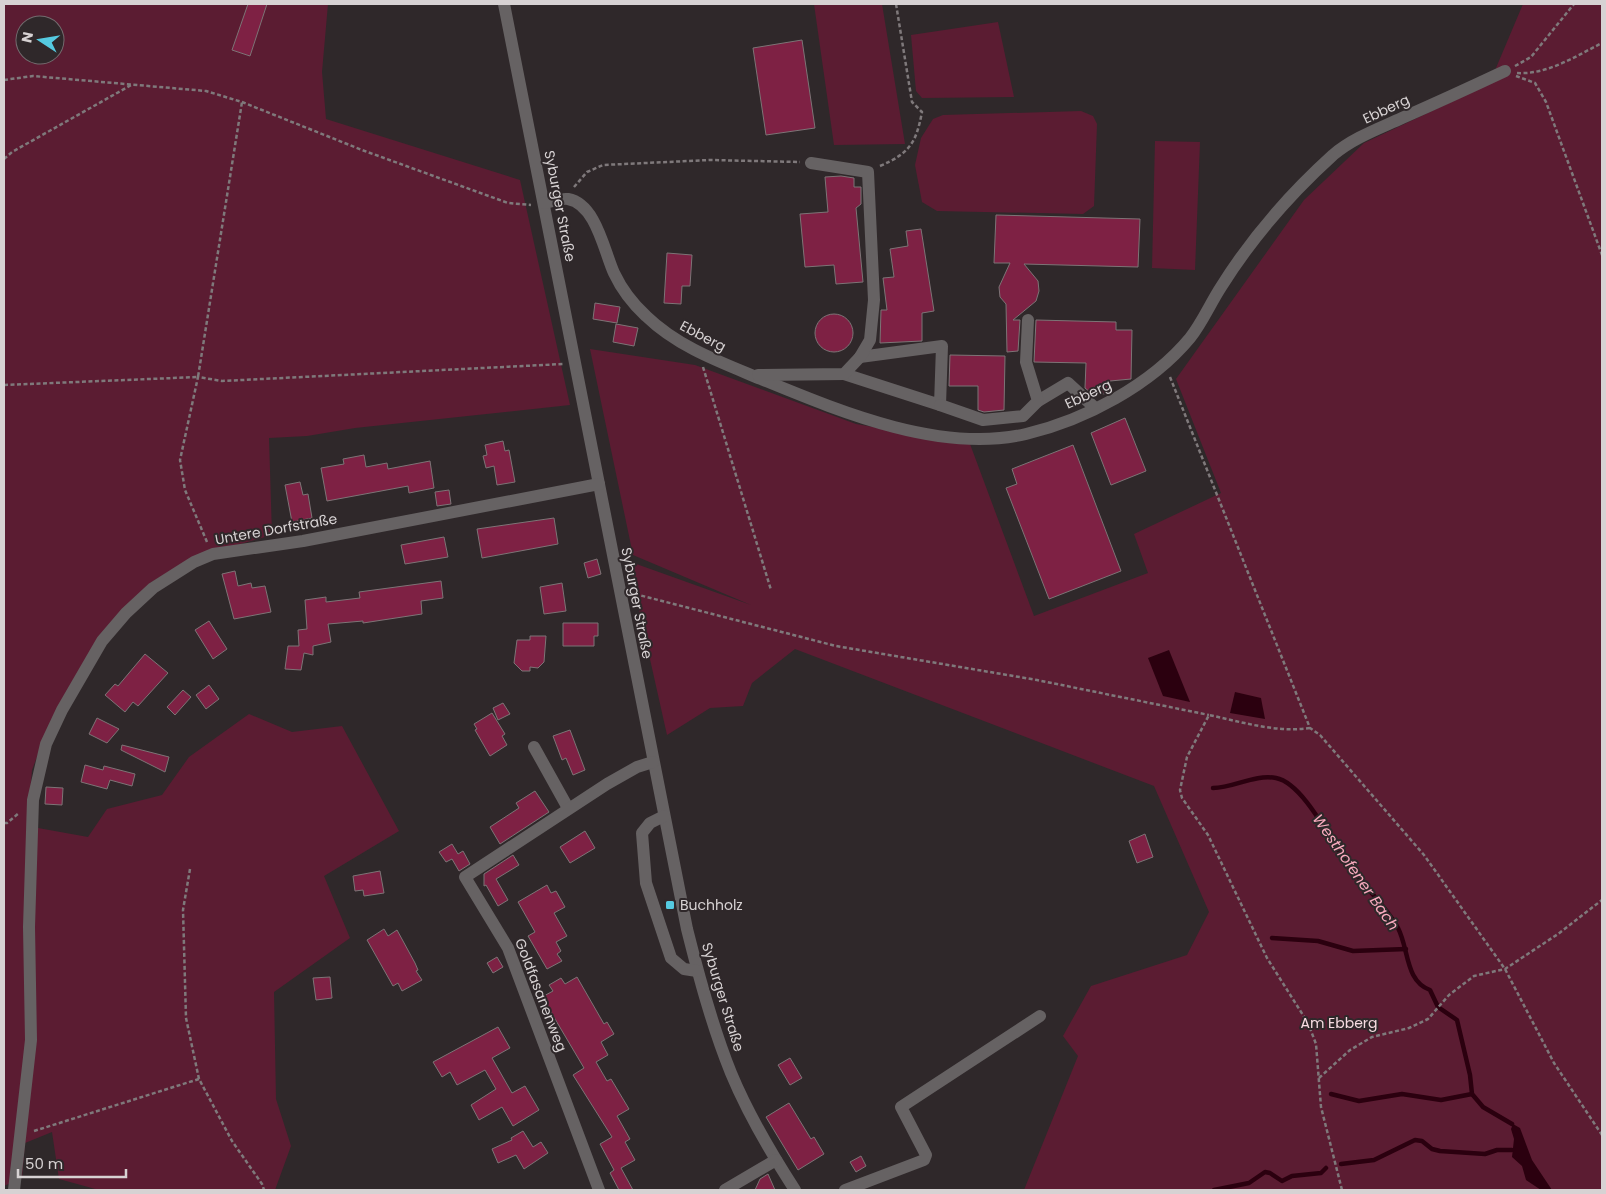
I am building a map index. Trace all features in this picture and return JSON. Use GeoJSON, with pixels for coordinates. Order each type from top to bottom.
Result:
{"type":"FeatureCollection","features":[{"type":"Feature","properties":{"kind":"street","name":"Syburger Straße"},"geometry":{"type":"LineString","coordinates":[[504,4],[653,762],[698,971],[730,1072],[776,1160],[795,1190]]}},
{"type":"Feature","properties":{"kind":"street","name":"Ebberg"},"geometry":{"type":"LineString","coordinates":[[567,199],[576,203],[594,220],[614,273],[625,292],[646,316],[670,336],[703,356],[825,405],[866,419],[942,435],[1006,438],[1043,429],[1095,408],[1133,389],[1164,364],[1190,338],[1221,287],[1266,226],[1313,174],[1336,153],[1368,134],[1505,72]]}},
{"type":"Feature","properties":{"kind":"street"},"geometry":{"type":"LineString","coordinates":[[811,163],[868,172],[874,300],[870,340],[860,357],[844,374]]}},
{"type":"Feature","properties":{"kind":"street"},"geometry":{"type":"LineString","coordinates":[[544,204],[567,199]]}},
{"type":"Feature","properties":{"kind":"street"},"geometry":{"type":"LineString","coordinates":[[1028,320],[1026,362],[1038,401]]}},
{"type":"Feature","properties":{"kind":"street"},"geometry":{"type":"LineString","coordinates":[[860,357],[942,346],[940,405]]}},
{"type":"Feature","properties":{"kind":"street"},"geometry":{"type":"LineString","coordinates":[[753,376],[844,374],[983,420],[1023,416],[1038,401],[1068,383],[1095,408]]}},
{"type":"Feature","properties":{"kind":"street","name":"Untere Dorfstraße"},"geometry":{"type":"LineString","coordinates":[[14,1190],[31,1040],[29,927],[33,800],[46,744],[65,705],[102,641],[126,613],[152,588],[194,562],[213,554],[303,540],[599,484]]}},
{"type":"Feature","properties":{"kind":"street"},"geometry":{"type":"LineString","coordinates":[[534,747],[568,808]]}},
{"type":"Feature","properties":{"kind":"street","name":"Goldfasanenweg"},"geometry":{"type":"LineString","coordinates":[[599,1190],[508,948],[465,877],[568,808],[637,767],[653,762]]}},
{"type":"Feature","properties":{"kind":"street"},"geometry":{"type":"LineString","coordinates":[[664,816],[650,823],[642,833],[646,883],[671,958],[684,969],[698,971]]}},
{"type":"Feature","properties":{"kind":"street"},"geometry":{"type":"LineString","coordinates":[[844,1190],[924,1160],[926,1155],[901,1107],[1040,1016]]}},
{"type":"Feature","properties":{"kind":"street"},"geometry":{"type":"LineString","coordinates":[[725,1190],[776,1160]]}},
{"type":"Feature","properties":{"kind":"path"},"geometry":{"type":"LineString","coordinates":[[868,172],[908,152],[914,142],[922,112],[912,102],[896,4]]}},
{"type":"Feature","properties":{"kind":"path"},"geometry":{"type":"LineString","coordinates":[[1505,72],[1531,57],[1574,4]]}},
{"type":"Feature","properties":{"kind":"path"},"geometry":{"type":"LineString","coordinates":[[1505,72],[1535,72],[1551,68],[1602,43]]}},
{"type":"Feature","properties":{"kind":"path"},"geometry":{"type":"LineString","coordinates":[[1505,72],[1535,83],[1546,102],[1602,255]]}},
{"type":"Feature","properties":{"kind":"path"},"geometry":{"type":"LineString","coordinates":[[4,80],[33,76],[135,83],[206,91],[242,102],[362,150],[508,203],[527,206],[544,204]]}},
{"type":"Feature","properties":{"kind":"path"},"geometry":{"type":"LineString","coordinates":[[4,159],[12,152],[135,83]]}},
{"type":"Feature","properties":{"kind":"path"},"geometry":{"type":"LineString","coordinates":[[213,554],[184,490],[180,460],[198,377],[242,102]]}},
{"type":"Feature","properties":{"kind":"path"},"geometry":{"type":"LineString","coordinates":[[567,199],[582,177],[595,167],[603,165],[710,160],[811,163]]}},
{"type":"Feature","properties":{"kind":"path"},"geometry":{"type":"LineString","coordinates":[[703,356],[704,376],[771,590]]}},
{"type":"Feature","properties":{"kind":"path"},"geometry":{"type":"LineString","coordinates":[[4,385],[198,377],[222,380],[575,364]]}},
{"type":"Feature","properties":{"kind":"path"},"geometry":{"type":"LineString","coordinates":[[1164,364],[1310,728],[1320,736],[1424,855],[1505,969],[1554,1063],[1602,1134]]}},
{"type":"Feature","properties":{"kind":"path"},"geometry":{"type":"LineString","coordinates":[[619,590],[836,646],[1038,680],[1270,728],[1297,730],[1310,728]]}},
{"type":"Feature","properties":{"kind":"path"},"geometry":{"type":"LineString","coordinates":[[1209,716],[1187,757],[1180,790],[1182,798],[1208,835],[1267,958],[1308,1023],[1316,1044],[1321,1107],[1342,1190]]}},
{"type":"Feature","properties":{"kind":"path"},"geometry":{"type":"LineString","coordinates":[[190,869],[183,910],[186,1018],[199,1079],[232,1141],[262,1184],[264,1190]]}},
{"type":"Feature","properties":{"kind":"path"},"geometry":{"type":"LineString","coordinates":[[1318,1078],[1350,1050],[1372,1037],[1409,1028],[1428,1019],[1449,995],[1474,976],[1505,969],[1558,934],[1602,900]]}},
{"type":"Feature","properties":{"kind":"path"},"geometry":{"type":"LineString","coordinates":[[21,1135],[199,1079]]}},
{"type":"Feature","properties":{"kind":"green space"},"geometry":{"type":"Polygon","coordinates":[[[4,4],[328,4],[322,72],[326,119],[520,180],[570,405],[355,428],[307,436],[269,438],[272,535],[192,558],[150,583],[51,720],[32,770],[27,826],[88,837],[107,809],[162,795],[189,757],[249,714],[292,732],[342,726],[399,831],[324,876],[350,938],[274,992],[276,1099],[291,1146],[275,1190],[99,1190],[59,1179],[52,1132],[25,1143],[22,1178],[4,1186],[4,4]]]}},
{"type":"Feature","properties":{"kind":"green space"},"geometry":{"type":"Polygon","coordinates":[[[814,4],[882,4],[905,144],[834,145],[814,4]]]}},
{"type":"Feature","properties":{"kind":"green space","name":"Am Ebberg"},"geometry":{"type":"Polygon","coordinates":[[[1523,4],[1602,4],[1602,1190],[1024,1190],[1078,1056],[1063,1036],[1091,986],[1187,955],[1209,912],[1154,786],[795,649],[752,683],[743,706],[710,708],[667,735],[628,561],[751,605],[633,555],[590,349],[695,365],[856,424],[970,444],[1034,616],[1148,573],[1134,534],[1221,493],[1176,379],[1304,200],[1364,143],[1500,79],[1496,68],[1523,4]]]}},
{"type":"Feature","properties":{"kind":"green space"},"geometry":{"type":"Polygon","coordinates":[[[998,22],[1014,97],[922,98],[916,91],[911,35],[998,22]]]}},
{"type":"Feature","properties":{"kind":"green space"},"geometry":{"type":"Polygon","coordinates":[[[1081,111],[1093,116],[1097,124],[1094,206],[1083,214],[937,211],[922,202],[915,165],[921,138],[933,119],[943,115],[1081,111]]]}},
{"type":"Feature","properties":{"kind":"green space"},"geometry":{"type":"Polygon","coordinates":[[[1155,141],[1200,142],[1195,270],[1152,268],[1155,141]]]}},
{"type":"Feature","properties":{"kind":"shaded area"},"geometry":{"type":"Polygon","coordinates":[[[1169,650],[1190,702],[1163,696],[1148,658],[1169,650]]]}},
{"type":"Feature","properties":{"kind":"shaded area"},"geometry":{"type":"Polygon","coordinates":[[[1235,692],[1261,698],[1265,719],[1230,713],[1235,692]]]}},
{"type":"Feature","properties":{"kind":"shaded area"},"geometry":{"type":"Polygon","coordinates":[[[1513,1124],[1520,1128],[1532,1160],[1552,1190],[1541,1190],[1526,1180],[1522,1166],[1512,1157],[1514,1139],[1511,1129],[1513,1124]]]}},
{"type":"Feature","properties":{"kind":"building"},"geometry":{"type":"Polygon","coordinates":[[[248,4],[267,4],[250,56],[232,50],[248,4]]]}},
{"type":"Feature","properties":{"kind":"building"},"geometry":{"type":"Polygon","coordinates":[[[802,40],[815,128],[766,135],[753,48],[802,40]]]}},
{"type":"Feature","properties":{"kind":"building"},"geometry":{"type":"Polygon","coordinates":[[[841,176],[854,178],[854,187],[861,187],[861,204],[856,208],[863,282],[836,284],[834,265],[805,267],[800,214],[828,212],[825,177],[841,176]]]}},
{"type":"Feature","properties":{"kind":"building"},"geometry":{"type":"Polygon","coordinates":[[[996,215],[1140,219],[1138,267],[1024,264],[1038,281],[1039,291],[1036,301],[1013,320],[1020,320],[1018,351],[1007,352],[1006,304],[1000,297],[999,287],[1010,263],[994,263],[996,215]]]}},
{"type":"Feature","properties":{"kind":"building"},"geometry":{"type":"Polygon","coordinates":[[[921,229],[934,311],[922,313],[922,341],[880,343],[881,310],[887,310],[883,278],[894,277],[890,249],[908,246],[906,231],[921,229]]]}},
{"type":"Feature","properties":{"kind":"building"},"geometry":{"type":"Polygon","coordinates":[[[667,253],[692,255],[690,286],[682,286],[681,304],[664,303],[667,253]]]}},
{"type":"Feature","properties":{"kind":"building"},"geometry":{"type":"Polygon","coordinates":[[[595,303],[620,307],[617,323],[593,319],[595,303]]]}},
{"type":"Feature","properties":{"kind":"building"},"geometry":{"type":"Polygon","coordinates":[[[834,314],[847,320],[853,333],[847,346],[834,352],[821,346],[815,333],[821,320],[834,314]]]}},
{"type":"Feature","properties":{"kind":"building"},"geometry":{"type":"Polygon","coordinates":[[[1036,320],[1116,322],[1116,330],[1132,330],[1131,379],[1110,381],[1110,392],[1107,394],[1091,393],[1085,388],[1086,363],[1034,362],[1036,320]]]}},
{"type":"Feature","properties":{"kind":"building"},"geometry":{"type":"Polygon","coordinates":[[[616,324],[638,328],[634,346],[613,342],[616,324]]]}},
{"type":"Feature","properties":{"kind":"building"},"geometry":{"type":"Polygon","coordinates":[[[950,355],[1005,356],[1004,410],[984,412],[978,410],[978,386],[949,386],[950,355]]]}},
{"type":"Feature","properties":{"kind":"building"},"geometry":{"type":"Polygon","coordinates":[[[1125,418],[1146,471],[1111,485],[1091,433],[1125,418]]]}},
{"type":"Feature","properties":{"kind":"building"},"geometry":{"type":"Polygon","coordinates":[[[503,441],[505,451],[509,450],[515,482],[497,485],[494,466],[486,468],[483,456],[487,455],[485,445],[503,441]]]}},
{"type":"Feature","properties":{"kind":"building"},"geometry":{"type":"Polygon","coordinates":[[[1073,445],[1121,571],[1049,599],[1006,488],[1017,484],[1012,469],[1073,445]]]}},
{"type":"Feature","properties":{"kind":"building"},"geometry":{"type":"Polygon","coordinates":[[[364,455],[366,467],[387,463],[388,469],[430,461],[434,488],[409,493],[408,486],[327,501],[321,468],[344,464],[343,459],[364,455]]]}},
{"type":"Feature","properties":{"kind":"building"},"geometry":{"type":"Polygon","coordinates":[[[300,482],[303,495],[308,494],[312,518],[292,522],[285,485],[300,482]]]}},
{"type":"Feature","properties":{"kind":"building"},"geometry":{"type":"Polygon","coordinates":[[[449,490],[451,504],[437,506],[435,492],[449,490]]]}},
{"type":"Feature","properties":{"kind":"building"},"geometry":{"type":"Polygon","coordinates":[[[554,518],[558,544],[482,558],[477,529],[554,518]]]}},
{"type":"Feature","properties":{"kind":"building"},"geometry":{"type":"Polygon","coordinates":[[[444,537],[448,557],[405,564],[401,545],[444,537]]]}},
{"type":"Feature","properties":{"kind":"building"},"geometry":{"type":"Polygon","coordinates":[[[597,559],[601,574],[588,578],[584,563],[597,559]]]}},
{"type":"Feature","properties":{"kind":"building"},"geometry":{"type":"Polygon","coordinates":[[[235,571],[238,586],[251,583],[252,588],[265,586],[271,612],[234,619],[222,574],[235,571]]]}},
{"type":"Feature","properties":{"kind":"building"},"geometry":{"type":"Polygon","coordinates":[[[441,581],[443,598],[421,601],[422,614],[363,623],[363,621],[328,624],[331,642],[313,646],[313,655],[304,653],[301,670],[285,669],[288,646],[299,646],[298,630],[307,629],[305,600],[326,597],[326,602],[360,598],[359,592],[441,581]]]}},
{"type":"Feature","properties":{"kind":"building"},"geometry":{"type":"Polygon","coordinates":[[[562,583],[566,611],[544,614],[540,587],[562,583]]]}},
{"type":"Feature","properties":{"kind":"building"},"geometry":{"type":"Polygon","coordinates":[[[209,621],[227,649],[213,659],[195,630],[209,621]]]}},
{"type":"Feature","properties":{"kind":"building"},"geometry":{"type":"Polygon","coordinates":[[[563,623],[598,623],[598,636],[594,636],[594,646],[563,646],[563,623]]]}},
{"type":"Feature","properties":{"kind":"building"},"geometry":{"type":"Polygon","coordinates":[[[530,636],[546,636],[544,662],[538,668],[530,667],[530,671],[522,671],[514,663],[517,640],[530,640],[530,636]]]}},
{"type":"Feature","properties":{"kind":"building"},"geometry":{"type":"Polygon","coordinates":[[[145,654],[168,673],[138,706],[133,702],[125,712],[105,695],[115,684],[118,686],[145,654]]]}},
{"type":"Feature","properties":{"kind":"building"},"geometry":{"type":"Polygon","coordinates":[[[209,685],[219,699],[206,709],[196,695],[209,685]]]}},
{"type":"Feature","properties":{"kind":"building"},"geometry":{"type":"Polygon","coordinates":[[[183,690],[191,697],[175,715],[167,707],[183,690]]]}},
{"type":"Feature","properties":{"kind":"building"},"geometry":{"type":"Polygon","coordinates":[[[503,703],[510,714],[498,720],[493,708],[503,703]]]}},
{"type":"Feature","properties":{"kind":"building"},"geometry":{"type":"Polygon","coordinates":[[[492,713],[505,734],[502,736],[507,745],[490,756],[475,730],[477,729],[474,724],[492,713]]]}},
{"type":"Feature","properties":{"kind":"building"},"geometry":{"type":"Polygon","coordinates":[[[97,718],[119,729],[107,743],[89,734],[97,718]]]}},
{"type":"Feature","properties":{"kind":"building"},"geometry":{"type":"Polygon","coordinates":[[[570,730],[585,770],[573,775],[566,758],[562,760],[553,736],[570,730]]]}},
{"type":"Feature","properties":{"kind":"building"},"geometry":{"type":"Polygon","coordinates":[[[122,745],[169,757],[165,772],[121,750],[122,745]]]}},
{"type":"Feature","properties":{"kind":"building"},"geometry":{"type":"Polygon","coordinates":[[[85,765],[103,770],[104,766],[135,774],[132,786],[110,780],[107,789],[81,782],[85,765]]]}},
{"type":"Feature","properties":{"kind":"building"},"geometry":{"type":"Polygon","coordinates":[[[46,787],[63,788],[62,805],[45,804],[46,787]]]}},
{"type":"Feature","properties":{"kind":"building"},"geometry":{"type":"Polygon","coordinates":[[[535,791],[549,812],[500,844],[490,827],[519,808],[516,803],[535,791]]]}},
{"type":"Feature","properties":{"kind":"building"},"geometry":{"type":"Polygon","coordinates":[[[585,831],[595,848],[570,863],[560,847],[585,831]]]}},
{"type":"Feature","properties":{"kind":"building"},"geometry":{"type":"Polygon","coordinates":[[[1145,834],[1153,857],[1137,863],[1129,841],[1145,834]]]}},
{"type":"Feature","properties":{"kind":"building"},"geometry":{"type":"Polygon","coordinates":[[[452,844],[458,854],[463,851],[470,864],[459,871],[452,859],[446,862],[439,852],[452,844]]]}},
{"type":"Feature","properties":{"kind":"building"},"geometry":{"type":"Polygon","coordinates":[[[513,855],[519,865],[496,879],[508,900],[498,906],[486,885],[484,886],[484,874],[513,855]]]}},
{"type":"Feature","properties":{"kind":"building"},"geometry":{"type":"Polygon","coordinates":[[[380,871],[384,893],[364,896],[363,890],[355,891],[353,876],[380,871]]]}},
{"type":"Feature","properties":{"kind":"building"},"geometry":{"type":"Polygon","coordinates":[[[547,885],[551,893],[556,891],[565,907],[554,913],[567,936],[556,942],[561,951],[557,954],[562,961],[547,969],[528,936],[535,932],[518,902],[547,885]]]}},
{"type":"Feature","properties":{"kind":"building"},"geometry":{"type":"Polygon","coordinates":[[[384,929],[388,936],[397,930],[422,980],[402,991],[398,983],[393,986],[367,940],[384,929]]]}},
{"type":"Feature","properties":{"kind":"building"},"geometry":{"type":"Polygon","coordinates":[[[497,957],[503,967],[493,973],[487,963],[497,957]]]}},
{"type":"Feature","properties":{"kind":"building"},"geometry":{"type":"Polygon","coordinates":[[[330,977],[332,998],[316,1000],[313,978],[330,977]]]}},
{"type":"Feature","properties":{"kind":"building"},"geometry":{"type":"Polygon","coordinates":[[[577,977],[604,1024],[607,1022],[614,1034],[601,1042],[608,1055],[596,1062],[607,1081],[611,1079],[629,1109],[617,1116],[630,1139],[625,1142],[635,1160],[621,1168],[633,1190],[619,1190],[610,1173],[614,1170],[600,1144],[612,1137],[573,1075],[584,1068],[542,997],[553,991],[549,985],[561,978],[565,984],[577,977]]]}},
{"type":"Feature","properties":{"kind":"building"},"geometry":{"type":"Polygon","coordinates":[[[498,1027],[510,1048],[492,1058],[512,1093],[525,1086],[539,1110],[513,1126],[502,1107],[479,1120],[471,1105],[496,1089],[485,1070],[457,1085],[450,1072],[442,1077],[433,1062],[498,1027]]]}},
{"type":"Feature","properties":{"kind":"building"},"geometry":{"type":"Polygon","coordinates":[[[790,1058],[802,1078],[790,1085],[778,1065],[790,1058]]]}},
{"type":"Feature","properties":{"kind":"building"},"geometry":{"type":"Polygon","coordinates":[[[789,1103],[811,1139],[814,1137],[824,1154],[798,1170],[766,1117],[789,1103]]]}},
{"type":"Feature","properties":{"kind":"building"},"geometry":{"type":"Polygon","coordinates":[[[523,1131],[533,1147],[541,1142],[548,1153],[524,1169],[516,1155],[498,1163],[492,1149],[512,1140],[511,1138],[523,1131]]]}},
{"type":"Feature","properties":{"kind":"building"},"geometry":{"type":"Polygon","coordinates":[[[861,1156],[866,1166],[856,1172],[850,1162],[861,1156]]]}},
{"type":"Feature","properties":{"kind":"building"},"geometry":{"type":"Polygon","coordinates":[[[768,1174],[775,1190],[755,1190],[760,1179],[768,1174]]]}},
{"type":"Feature","properties":{"kind":"waterway","name":"Westhofener Bach"},"geometry":{"type":"LineString","coordinates":[[1213,788],[1229,786],[1252,779],[1276,778],[1286,782],[1306,801],[1346,862],[1393,919],[1402,936],[1409,964],[1416,979],[1422,986],[1430,990],[1438,1007],[1457,1020],[1470,1075],[1472,1094],[1483,1107],[1512,1124]]}},
{"type":"Feature","properties":{"kind":"waterway"},"geometry":{"type":"LineString","coordinates":[[1272,938],[1318,941],[1353,951],[1406,949]]}},
{"type":"Feature","properties":{"kind":"waterway"},"geometry":{"type":"LineString","coordinates":[[1331,1094],[1359,1101],[1402,1094],[1441,1100],[1472,1094]]}},
{"type":"Feature","properties":{"kind":"waterway"},"geometry":{"type":"LineString","coordinates":[[1341,1164],[1374,1160],[1415,1140],[1422,1141],[1432,1149],[1440,1151],[1485,1154],[1497,1150],[1512,1150]]}},
{"type":"Feature","properties":{"kind":"waterway"},"geometry":{"type":"LineString","coordinates":[[1214,1190],[1249,1183],[1265,1172],[1282,1181],[1292,1176],[1321,1173],[1326,1168]]}},
{"type":"Feature","properties":{"kind":"place","name":"Buchholz"},"geometry":{"type":"Point","coordinates":[670,905]}}]}
